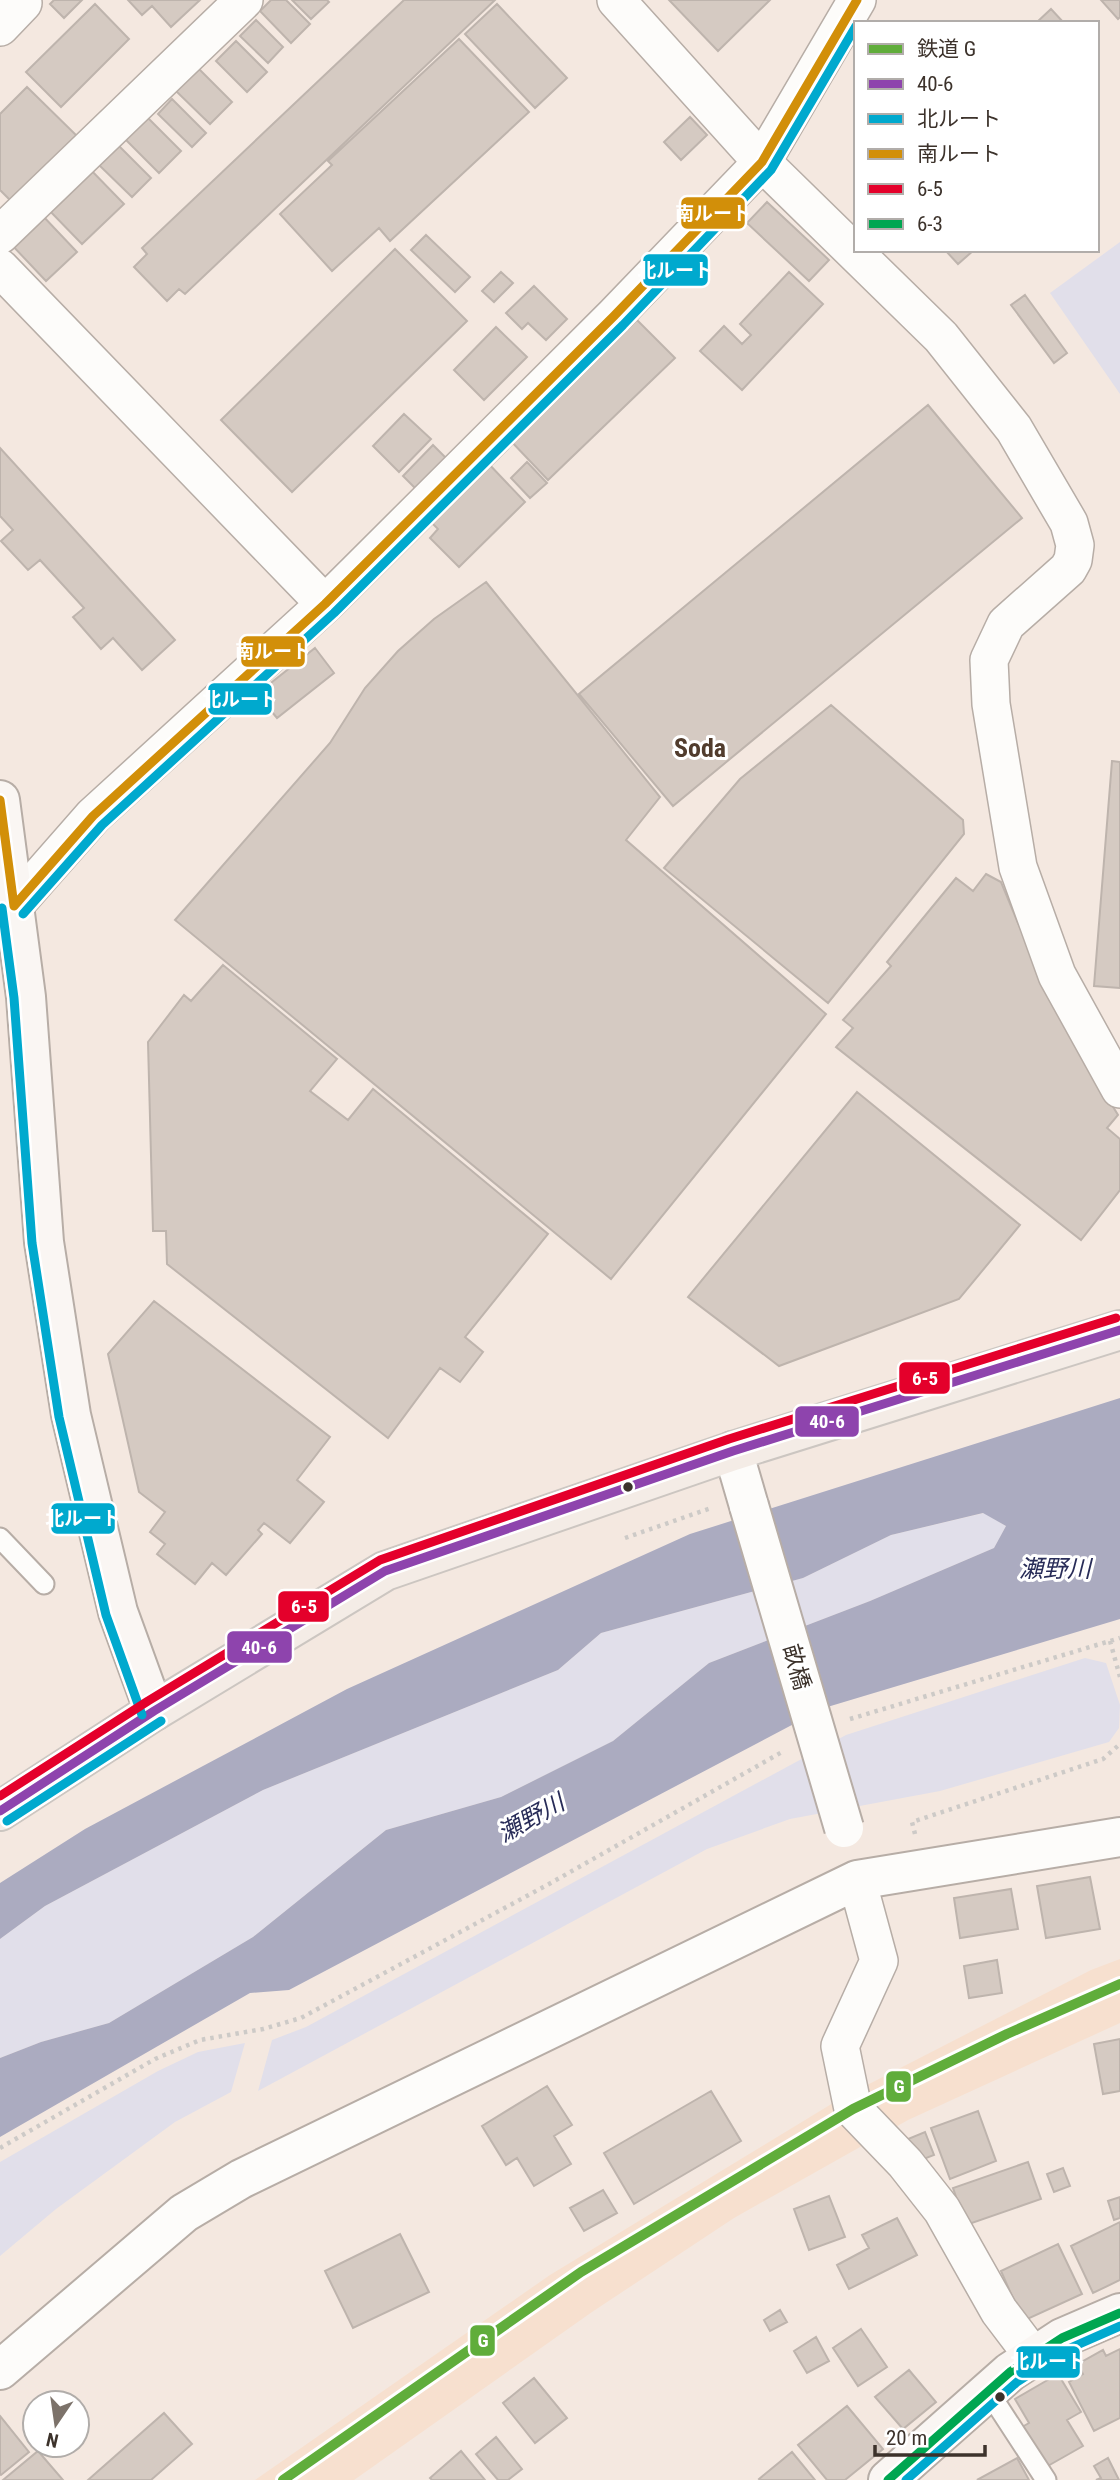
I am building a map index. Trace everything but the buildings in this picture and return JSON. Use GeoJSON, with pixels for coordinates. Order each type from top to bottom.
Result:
{"type":"FeatureCollection","features":[{"type":"Feature","properties":{"kind":"highway"},"geometry":{"type":"LineString","coordinates":[[0,1811],[154,1711],[384,1571],[733,1451],[1120,1330]]}},
{"type":"Feature","properties":{"kind":"main road"},"geometry":{"type":"LineString","coordinates":[[0,800],[5,900],[26,997],[44,1242],[71,1415],[118,1612],[154,1711]]}},
{"type":"Feature","properties":{"kind":"main road"},"geometry":{"type":"LineString","coordinates":[[888,2480],[988,2391],[1032,2356],[1062,2338],[1120,2313]]}},
{"type":"Feature","properties":{"kind":"street"},"geometry":{"type":"LineString","coordinates":[[0,27],[23,3],[20,0]]}},
{"type":"Feature","properties":{"kind":"street"},"geometry":{"type":"LineString","coordinates":[[0,235],[244,0]]}},
{"type":"Feature","properties":{"kind":"street"},"geometry":{"type":"LineString","coordinates":[[615,0],[762,162],[854,252]]}},
{"type":"Feature","properties":{"kind":"street"},"geometry":{"type":"LineString","coordinates":[[5,900],[325,604],[614,316],[762,162],[857,0]]}},
{"type":"Feature","properties":{"kind":"street"},"geometry":{"type":"LineString","coordinates":[[854,252],[941,337],[1014,429],[1069,523],[1076,545],[1068,569],[1006,624],[989,660],[991,704],[1018,867],[1057,975],[1120,1088]]}},
{"type":"Feature","properties":{"kind":"street"},"geometry":{"type":"LineString","coordinates":[[0,268],[325,604]]}},
{"type":"Feature","properties":{"kind":"street","name":"畝橋"},"geometry":{"type":"LineString","coordinates":[[733,1451],[734,1506],[844,1828],[857,1880]]}},
{"type":"Feature","properties":{"kind":"street"},"geometry":{"type":"LineString","coordinates":[[0,2370],[184,2213],[241,2179],[857,1880],[1120,1837]]}},
{"type":"Feature","properties":{"kind":"street"},"geometry":{"type":"LineString","coordinates":[[857,1880],[878,1961],[840,2046],[853,2109],[905,2163],[942,2210],[999,2311],[1032,2356]]}},
{"type":"Feature","properties":{"kind":"lane"},"geometry":{"type":"LineString","coordinates":[[0,1538],[44,1584]]}},
{"type":"Feature","properties":{"kind":"lane"},"geometry":{"type":"LineString","coordinates":[[988,2391],[1046,2480]]}},
{"type":"Feature","properties":{"kind":"path"},"geometry":{"type":"LineString","coordinates":[[625,1538],[734,1506]]}},
{"type":"Feature","properties":{"kind":"path"},"geometry":{"type":"LineString","coordinates":[[843,1721],[1120,1638]]}},
{"type":"Feature","properties":{"kind":"path"},"geometry":{"type":"LineString","coordinates":[[1110,1641],[1120,1677]]}},
{"type":"Feature","properties":{"kind":"path"},"geometry":{"type":"LineString","coordinates":[[917,1842],[912,1822],[1103,1759],[1120,1744]]}},
{"type":"Feature","properties":{"kind":"path"},"geometry":{"type":"LineString","coordinates":[[0,2148],[155,2059],[200,2040],[262,2029],[301,2018],[549,1884],[792,1747]]}},
{"type":"Feature","properties":{"kind":"shaded area"},"geometry":{"type":"Polygon","coordinates":[[[1120,242],[1120,394],[1050,293],[1120,242]]]}},
{"type":"Feature","properties":{"kind":"shaded area"},"geometry":{"type":"Polygon","coordinates":[[[984,1513],[1006,1526],[994,1548],[870,1601],[709,1663],[613,1741],[501,1797],[386,1830],[253,1937],[109,2023],[41,2042],[0,2058],[0,1939],[45,1906],[263,1790],[558,1670],[601,1633],[803,1578],[891,1535],[984,1513]]]}},
{"type":"Feature","properties":{"kind":"shaded area"},"geometry":{"type":"Polygon","coordinates":[[[1085,1658],[1106,1663],[1120,1705],[1119,1728],[1109,1742],[940,1791],[790,1819],[707,1849],[258,2091],[272,2040],[306,2027],[846,1735],[1085,1658]]]}},
{"type":"Feature","properties":{"kind":"shaded area"},"geometry":{"type":"Polygon","coordinates":[[[1120,1959],[1120,2023],[908,2120],[734,2218],[592,2312],[354,2480],[255,2480],[550,2275],[838,2100],[1091,1970],[1120,1959]]]}},
{"type":"Feature","properties":{"kind":"shaded area"},"geometry":{"type":"Polygon","coordinates":[[[245,2043],[231,2092],[175,2122],[56,2209],[0,2256],[0,2162],[158,2071],[198,2052],[245,2043]]]}},
{"type":"Feature","properties":{"kind":"water","name":"瀬野川"},"geometry":{"type":"Polygon","coordinates":[[[1120,1398],[1120,1619],[824,1708],[289,1990],[250,1993],[0,2137],[0,2058],[41,2042],[109,2023],[253,1937],[386,1830],[501,1797],[613,1741],[709,1663],[870,1601],[994,1548],[1006,1526],[983,1513],[891,1535],[803,1578],[601,1633],[558,1670],[263,1790],[45,1906],[0,1939],[0,1883],[85,1829],[347,1689],[690,1534],[1120,1398]]]}},
{"type":"Feature","properties":{"kind":"rail line","name":"G"},"geometry":{"type":"LineString","coordinates":[[283,2480],[581,2272],[853,2109],[1007,2034],[1120,1984]]}},
{"type":"Feature","properties":{"kind":"transit line","name":"南ルート"},"geometry":{"type":"LineString","coordinates":[[14,906],[93,816],[325,604],[614,316],[762,162],[857,0]]}},
{"type":"Feature","properties":{"kind":"transit line","name":"北ルート"},"geometry":{"type":"LineString","coordinates":[[23,914],[102,825],[334,613],[623,325],[771,170],[854,29]]}},
{"type":"Feature","properties":{"kind":"transit line","name":"南ルート"},"geometry":{"type":"LineString","coordinates":[[0,800],[14,906]]}},
{"type":"Feature","properties":{"kind":"transit line","name":"北ルート"},"geometry":{"type":"LineString","coordinates":[[2,908],[14,998],[32,1243],[59,1417],[106,1615],[142,1715]]}},
{"type":"Feature","properties":{"kind":"transit line","name":"6-5"},"geometry":{"type":"LineString","coordinates":[[0,1796],[148,1701],[380,1560],[729,1439],[1116,1318]]}},
{"type":"Feature","properties":{"kind":"transit line","name":"40-6"},"geometry":{"type":"LineString","coordinates":[[0,1811],[154,1711],[385,1571],[733,1451],[1120,1330]]}},
{"type":"Feature","properties":{"kind":"transit line","name":"北ルート"},"geometry":{"type":"LineString","coordinates":[[7,1821],[161,1721]]}},
{"type":"Feature","properties":{"kind":"transit line","name":"6-3"},"geometry":{"type":"LineString","coordinates":[[888,2480],[1010,2372],[1062,2338],[1120,2313]]}},
{"type":"Feature","properties":{"kind":"transit line","name":"北ルート"},"geometry":{"type":"LineString","coordinates":[[906,2480],[1017,2382],[1068,2349],[1120,2326]]}},
{"type":"Feature","properties":{"kind":"district","name":"Soda"},"geometry":{"type":"Point","coordinates":[700,748]}}]}
